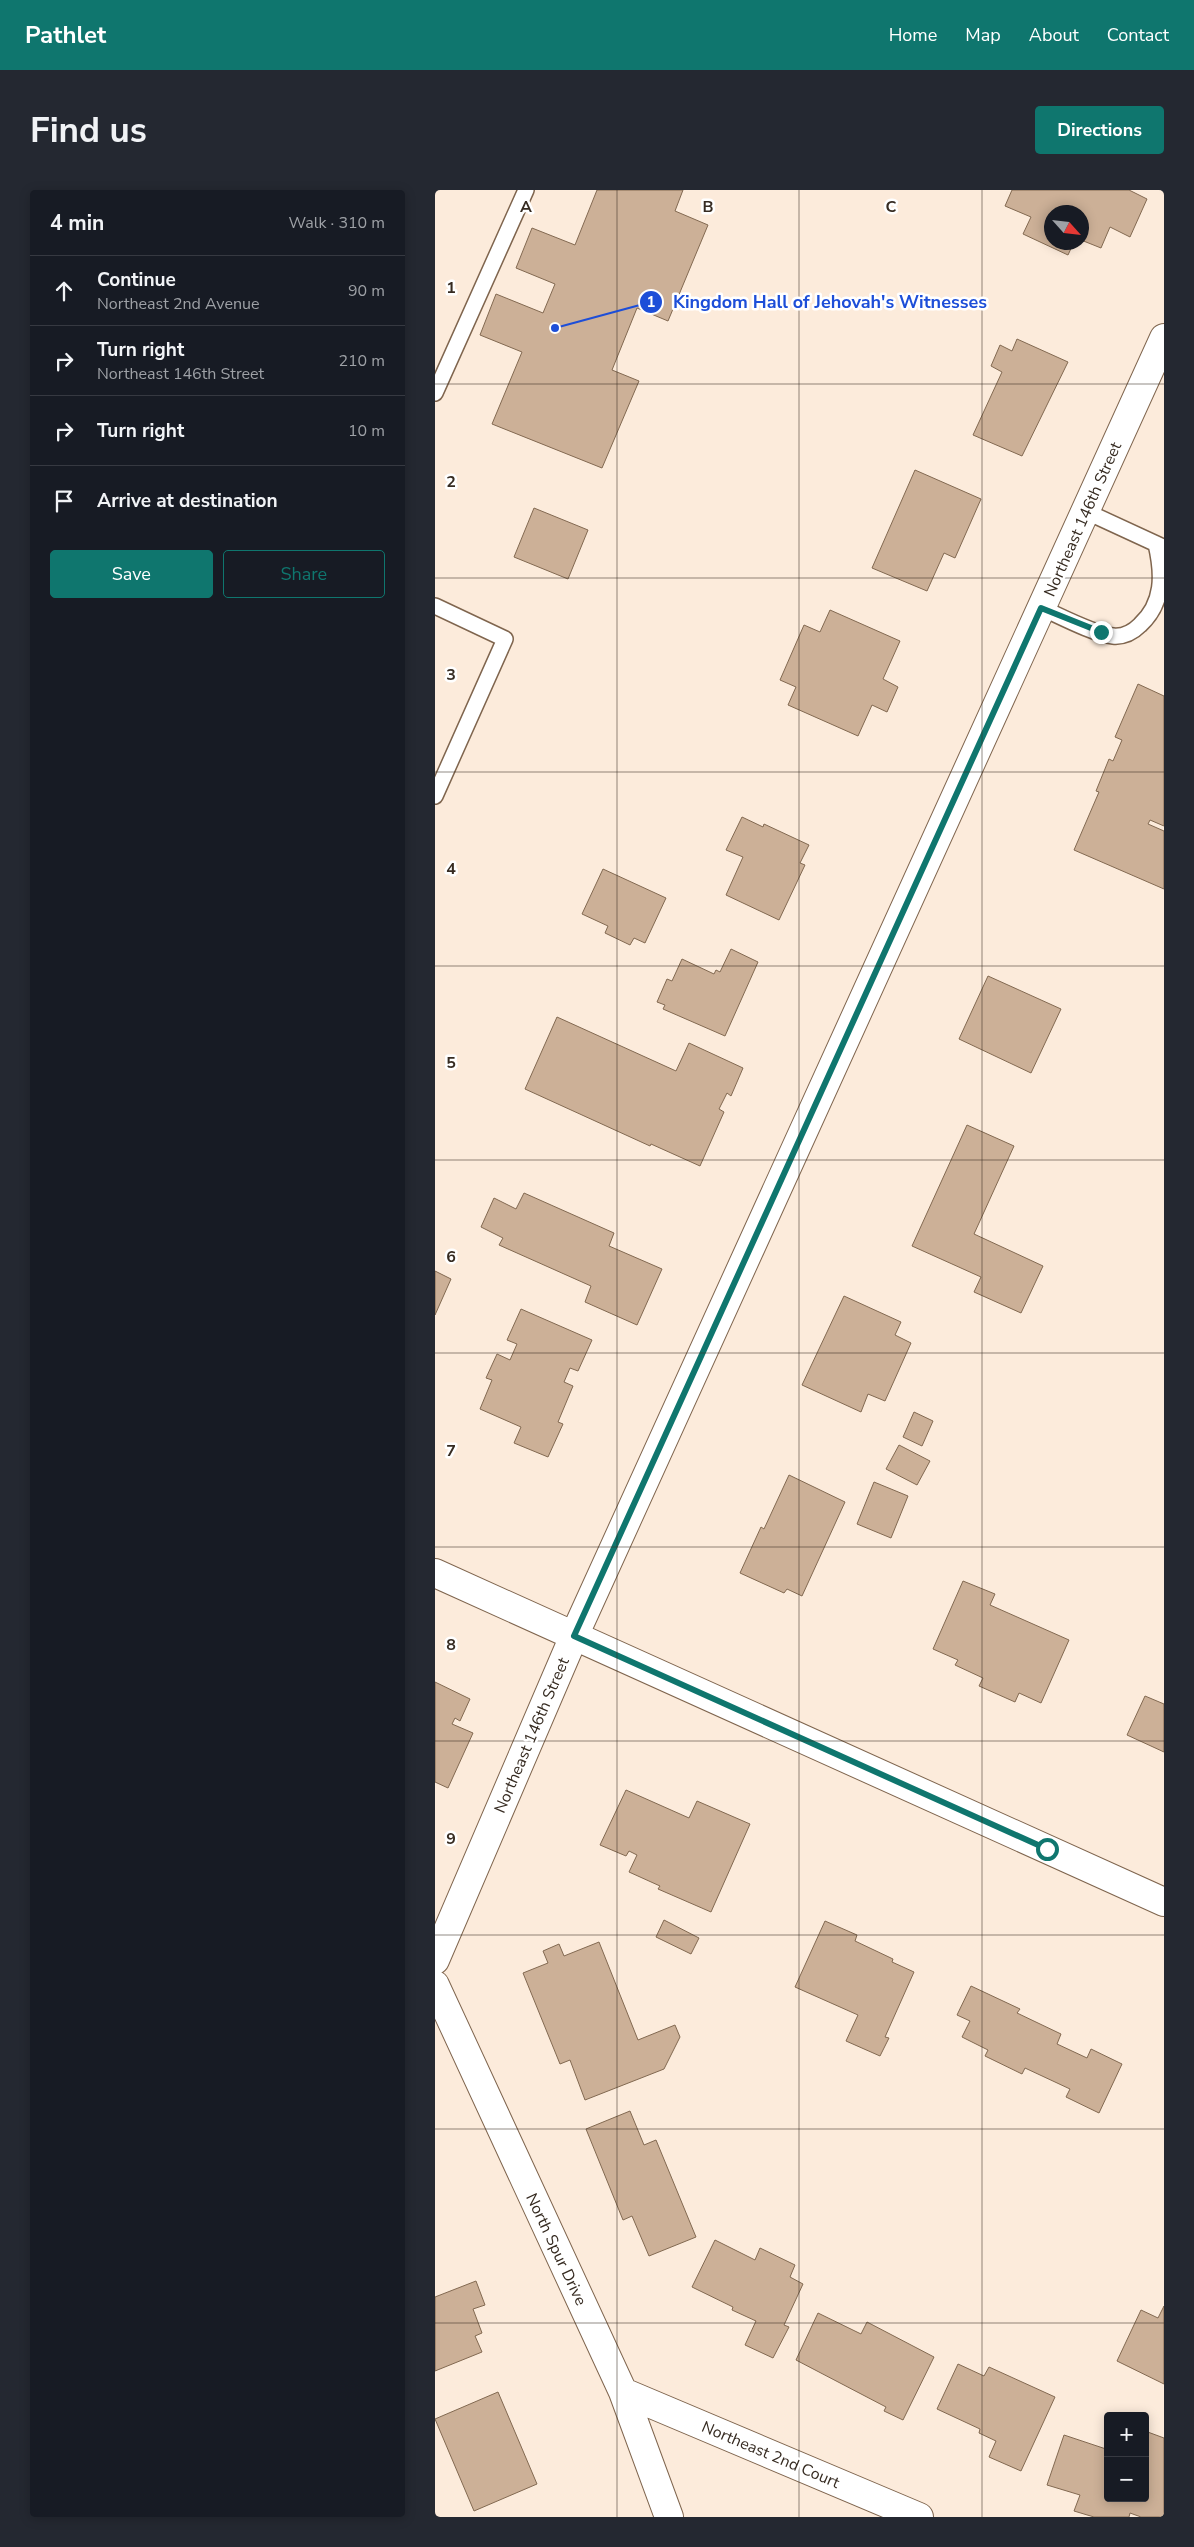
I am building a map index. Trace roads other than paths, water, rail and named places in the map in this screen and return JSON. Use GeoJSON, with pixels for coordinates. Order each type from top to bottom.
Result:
{"type":"FeatureCollection","features":[{"type":"Feature","properties":{"kind":"street","name":"Northeast 146th Street"},"geometry":{"type":"LineString","coordinates":[[435,1960],[574,1636],[1164,338]]}},
{"type":"Feature","properties":{"kind":"street"},"geometry":{"type":"LineString","coordinates":[[435,1573],[1164,1902]]}},
{"type":"Feature","properties":{"kind":"street","name":"North Spur Drive"},"geometry":{"type":"LineString","coordinates":[[435,1985],[623,2392],[669,2517]]}},
{"type":"Feature","properties":{"kind":"street","name":"Northeast 2nd Court"},"geometry":{"type":"LineString","coordinates":[[623,2392],[919,2517]]}},
{"type":"Feature","properties":{"kind":"lane"},"geometry":{"type":"LineString","coordinates":[[435,393],[526,190]]}},
{"type":"Feature","properties":{"kind":"lane"},"geometry":{"type":"LineString","coordinates":[[1041,608],[1113,636],[1126,635],[1146,620],[1155,606],[1161,592],[1160,546],[1085,511]]}},
{"type":"Feature","properties":{"kind":"lane"},"geometry":{"type":"LineString","coordinates":[[435,606],[505,639],[435,796]]}},
{"type":"Feature","properties":{"kind":"place","name":"Kingdom Hall of Jehovah's Witnesses"},"geometry":{"type":"Point","coordinates":[555,328]}}]}
